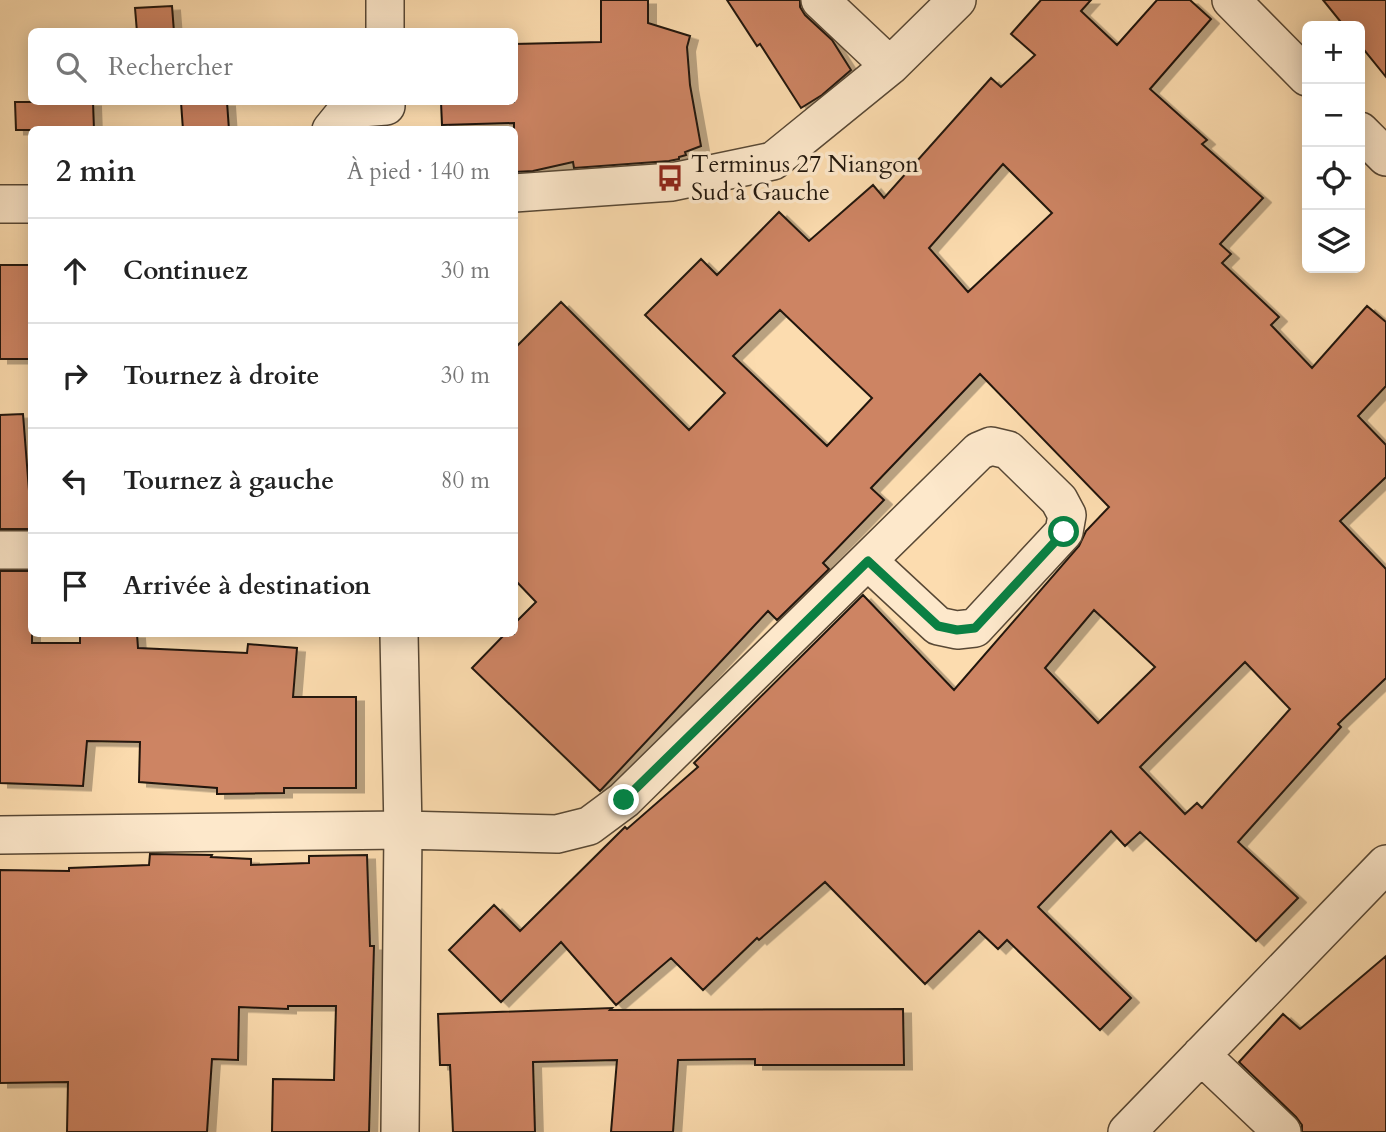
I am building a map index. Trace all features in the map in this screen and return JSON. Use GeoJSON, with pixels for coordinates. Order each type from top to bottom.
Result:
{"type":"FeatureCollection","features":[{"type":"Feature","properties":{"kind":"street"},"geometry":{"type":"LineString","coordinates":[[385,0],[385,28]]}},
{"type":"Feature","properties":{"kind":"street"},"geometry":{"type":"LineString","coordinates":[[820,0],[890,66]]}},
{"type":"Feature","properties":{"kind":"street"},"geometry":{"type":"LineString","coordinates":[[518,193],[672,181],[773,162],[890,66],[957,0]]}},
{"type":"Feature","properties":{"kind":"street"},"geometry":{"type":"LineString","coordinates":[[1231,0],[1302,72]]}},
{"type":"Feature","properties":{"kind":"street"},"geometry":{"type":"LineString","coordinates":[[334,126],[348,109],[386,112]]}},
{"type":"Feature","properties":{"kind":"street"},"geometry":{"type":"LineString","coordinates":[[1365,136],[1386,157]]}},
{"type":"Feature","properties":{"kind":"street"},"geometry":{"type":"LineString","coordinates":[[0,204],[28,204]]}},
{"type":"Feature","properties":{"kind":"street"},"geometry":{"type":"LineString","coordinates":[[0,835],[403,830],[557,834],[589,825],[624,800],[979,451],[991,446],[1008,450],[1059,500],[1067,515],[1064,532],[975,628],[957,630],[938,626],[868,561]]}},
{"type":"Feature","properties":{"kind":"street"},"geometry":{"type":"LineString","coordinates":[[0,550],[28,550]]}},
{"type":"Feature","properties":{"kind":"street"},"geometry":{"type":"LineString","coordinates":[[399,637],[403,830],[400,1132]]}},
{"type":"Feature","properties":{"kind":"street"},"geometry":{"type":"LineString","coordinates":[[1126,1132],[1386,864]]}},
{"type":"Feature","properties":{"kind":"street"},"geometry":{"type":"LineString","coordinates":[[1201,1055],[1282,1132]]}},
{"type":"Feature","properties":{"kind":"building"},"geometry":{"type":"Polygon","coordinates":[[[601,0],[648,0],[648,23],[690,36],[687,47],[690,85],[701,146],[685,152],[686,155],[679,159],[669,161],[574,168],[573,162],[518,172],[518,126],[514,126],[514,123],[442,125],[441,105],[518,105],[518,44],[601,42],[601,0]]]}},
{"type":"Feature","properties":{"kind":"building"},"geometry":{"type":"Polygon","coordinates":[[[727,0],[800,0],[800,7],[805,15],[832,40],[851,70],[822,95],[801,108],[760,44],[757,46],[727,0]]]}},
{"type":"Feature","properties":{"kind":"building"},"geometry":{"type":"Polygon","coordinates":[[[1041,0],[1091,0],[1081,11],[1117,45],[1157,0],[1190,0],[1211,19],[1150,89],[1207,140],[1202,144],[1263,198],[1220,244],[1231,254],[1222,263],[1279,317],[1271,325],[1312,368],[1367,306],[1386,322],[1386,386],[1358,416],[1386,445],[1386,477],[1340,521],[1386,569],[1386,678],[1338,724],[1341,727],[1238,842],[1298,898],[1256,941],[1140,832],[1125,846],[1111,831],[1038,907],[1131,998],[1100,1030],[1007,940],[998,949],[979,931],[925,984],[825,882],[759,940],[757,938],[703,990],[671,958],[616,1005],[561,942],[501,1002],[449,950],[494,905],[520,931],[625,827],[627,829],[698,767],[694,763],[863,595],[954,690],[1079,546],[1086,531],[1109,507],[980,374],[871,488],[884,500],[823,563],[829,569],[777,620],[768,611],[600,791],[472,668],[502,637],[518,637],[518,620],[536,602],[518,583],[518,345],[561,302],[689,430],[725,393],[645,315],[701,259],[717,275],[779,212],[809,241],[873,185],[884,198],[991,78],[1001,87],[1035,55],[1011,34],[1041,0]],[[1003,164],[929,248],[968,292],[1052,213],[1003,164]],[[780,310],[733,356],[827,446],[872,398],[780,310]],[[1094,610],[1045,668],[1098,723],[1155,667],[1094,610]],[[1245,662],[1140,767],[1185,814],[1197,803],[1202,808],[1290,709],[1245,662]]]}},
{"type":"Feature","properties":{"kind":"building"},"geometry":{"type":"Polygon","coordinates":[[[1323,0],[1386,0],[1386,77],[1365,51],[1365,21],[1340,21],[1323,0]]]}},
{"type":"Feature","properties":{"kind":"building"},"geometry":{"type":"Polygon","coordinates":[[[172,6],[174,28],[137,28],[135,8],[172,6]]]}},
{"type":"Feature","properties":{"kind":"building"},"geometry":{"type":"Polygon","coordinates":[[[15,102],[28,102],[28,105],[93,105],[94,126],[28,126],[28,130],[16,130],[15,102]]]}},
{"type":"Feature","properties":{"kind":"building"},"geometry":{"type":"Polygon","coordinates":[[[181,105],[227,105],[229,126],[183,126],[181,105]]]}},
{"type":"Feature","properties":{"kind":"building"},"geometry":{"type":"Polygon","coordinates":[[[0,265],[28,265],[28,359],[0,359],[0,265]]]}},
{"type":"Feature","properties":{"kind":"building"},"geometry":{"type":"Polygon","coordinates":[[[23,414],[28,478],[28,529],[0,529],[0,415],[23,414]]]}},
{"type":"Feature","properties":{"kind":"building"},"geometry":{"type":"Polygon","coordinates":[[[0,571],[28,571],[28,637],[32,637],[32,643],[80,643],[80,637],[137,637],[138,648],[247,653],[248,644],[297,648],[293,697],[356,697],[356,788],[284,788],[284,793],[217,794],[217,788],[139,782],[140,742],[87,741],[83,786],[0,783],[0,571]]]}},
{"type":"Feature","properties":{"kind":"building"},"geometry":{"type":"Polygon","coordinates":[[[150,854],[251,859],[251,865],[309,863],[309,856],[367,855],[370,946],[374,946],[369,1132],[272,1132],[273,1079],[334,1080],[336,1006],[288,1006],[288,1009],[239,1007],[238,1060],[212,1059],[207,1132],[67,1132],[68,1082],[0,1083],[0,870],[69,871],[69,868],[149,865],[150,854]]]}},
{"type":"Feature","properties":{"kind":"building"},"geometry":{"type":"Polygon","coordinates":[[[1386,956],[1386,1132],[1302,1132],[1302,1125],[1296,1117],[1239,1062],[1283,1014],[1300,1029],[1386,956]]]}},
{"type":"Feature","properties":{"kind":"building"},"geometry":{"type":"Polygon","coordinates":[[[612,1008],[610,1010],[903,1009],[904,1065],[755,1065],[755,1059],[678,1060],[673,1132],[611,1132],[617,1060],[533,1062],[535,1132],[453,1132],[450,1065],[440,1065],[438,1014],[612,1008]]]}},
{"type":"Feature","properties":{"kind":"place","name":"Terminus 27 Niangon Sud à Gauche"},"geometry":{"type":"Point","coordinates":[670,178]}},
{"type":"Feature","properties":{"kind":"route"},"geometry":{"type":"LineString","coordinates":[[624,800],[868,561],[938,626],[957,630],[975,628],[1064,532]]}}]}
